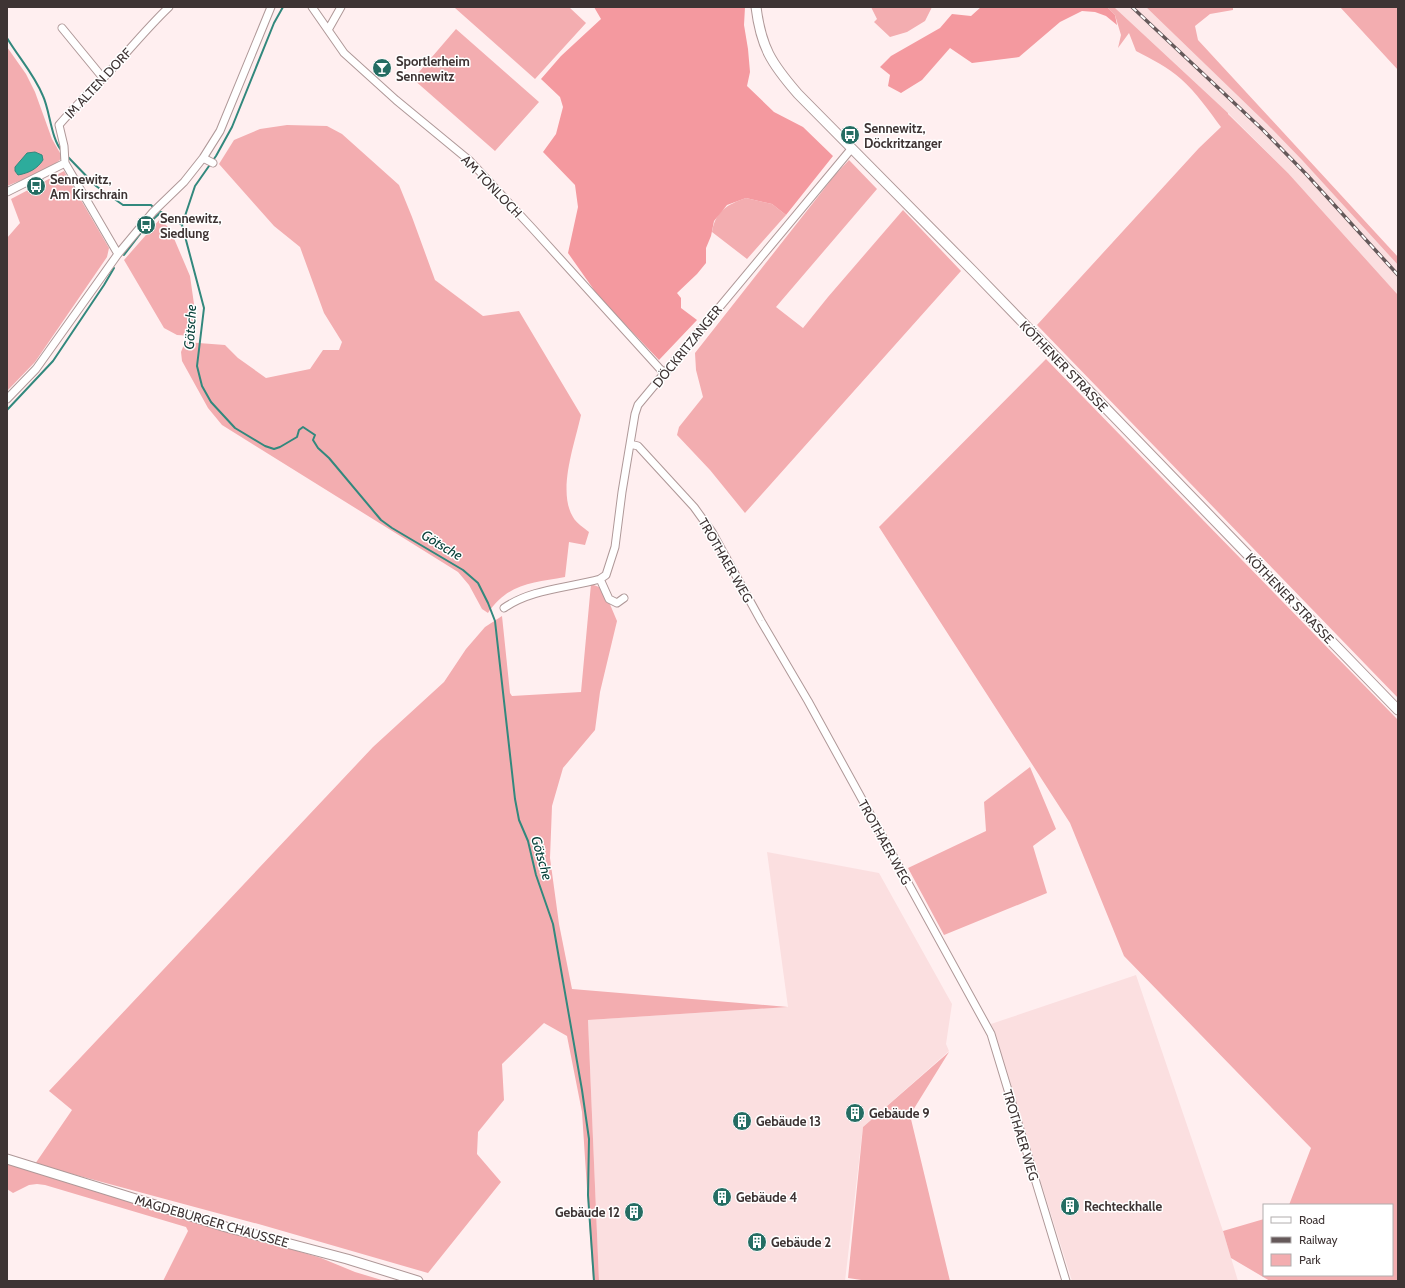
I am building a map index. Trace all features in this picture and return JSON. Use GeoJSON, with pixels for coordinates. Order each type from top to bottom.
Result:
{"type":"FeatureCollection","features":[{"type":"Feature","properties":{"kind":"main road","name":"KÖTHENER STRASSE"},"geometry":{"type":"LineString","coordinates":[[756,7],[759,30],[769,56],[780,73],[798,94],[984,282],[1398,710]]}},
{"type":"Feature","properties":{"kind":"main road","name":"MAGDEBURGER CHAUSSEE"},"geometry":{"type":"LineString","coordinates":[[7,1159],[226,1227],[347,1259],[418,1281]]}},
{"type":"Feature","properties":{"kind":"street","name":"IM ALTEN DORF"},"geometry":{"type":"LineString","coordinates":[[118,254],[65,163],[64,146],[60,125],[73,108],[169,7]]}},
{"type":"Feature","properties":{"kind":"street"},"geometry":{"type":"LineString","coordinates":[[7,399],[36,369],[118,254],[153,212],[208,160],[271,7]]}},
{"type":"Feature","properties":{"kind":"street","name":"AM TONLOCH"},"geometry":{"type":"LineString","coordinates":[[312,7],[344,53],[396,100],[470,161],[666,374]]}},
{"type":"Feature","properties":{"kind":"street"},"geometry":{"type":"LineString","coordinates":[[328,30],[341,7]]}},
{"type":"Feature","properties":{"kind":"street"},"geometry":{"type":"LineString","coordinates":[[62,28],[103,78]]}},
{"type":"Feature","properties":{"kind":"street","name":"DÖCKRITZANGER"},"geometry":{"type":"LineString","coordinates":[[600,579],[606,575],[615,548],[622,492],[635,414],[638,405],[666,374],[719,307],[852,148]]}},
{"type":"Feature","properties":{"kind":"street"},"geometry":{"type":"LineString","coordinates":[[7,192],[65,163]]}},
{"type":"Feature","properties":{"kind":"street","name":"TROTHAER WEG"},"geometry":{"type":"LineString","coordinates":[[630,444],[638,446],[643,451],[694,507],[712,532],[761,621],[808,701],[991,1034],[1066,1281]]}},
{"type":"Feature","properties":{"kind":"street"},"geometry":{"type":"LineString","coordinates":[[504,608],[514,600],[532,594],[583,584],[600,579],[609,599],[617,603],[624,598]]}},
{"type":"Feature","properties":{"kind":"shaded area"},"geometry":{"type":"Polygon","coordinates":[[[594,7],[745,7],[744,25],[750,72],[747,86],[774,112],[803,127],[833,156],[786,215],[772,204],[746,198],[727,205],[714,221],[711,236],[706,248],[706,263],[677,293],[681,298],[681,308],[697,320],[659,360],[599,297],[568,253],[578,207],[575,185],[543,152],[556,134],[563,107],[560,97],[541,79],[561,56],[601,19],[594,7]]]}},
{"type":"Feature","properties":{"kind":"shaded area"},"geometry":{"type":"Polygon","coordinates":[[[981,7],[1107,7],[1115,15],[1117,25],[1106,16],[1095,12],[1082,11],[1060,22],[1019,57],[972,63],[950,48],[922,80],[901,93],[888,86],[890,75],[880,67],[891,56],[940,28],[952,14],[971,16],[981,7]]]}},
{"type":"Feature","properties":{"kind":"shaded area"},"geometry":{"type":"Polygon","coordinates":[[[1114,7],[1146,7],[1267,124],[1398,265],[1398,295],[1288,173],[1228,113],[1114,7]]]}},
{"type":"Feature","properties":{"kind":"shaded area"},"geometry":{"type":"Polygon","coordinates":[[[35,152],[42,155],[43,160],[32,170],[18,175],[15,171],[15,167],[27,153],[35,152]]]}},
{"type":"Feature","properties":{"kind":"shaded area"},"geometry":{"type":"Polygon","coordinates":[[[767,852],[879,873],[952,1004],[946,1044],[949,1051],[863,1127],[845,1281],[599,1281],[588,1020],[788,1007],[767,852]]]}},
{"type":"Feature","properties":{"kind":"shaded area"},"geometry":{"type":"Polygon","coordinates":[[[1136,975],[1223,1231],[1238,1281],[1072,1281],[991,1024],[1136,975]]]}},
{"type":"Feature","properties":{"kind":"green space"},"geometry":{"type":"Polygon","coordinates":[[[569,7],[586,23],[535,79],[455,8],[569,7]]]}},
{"type":"Feature","properties":{"kind":"green space"},"geometry":{"type":"Polygon","coordinates":[[[871,7],[932,7],[925,21],[907,32],[890,37],[874,22],[877,19],[871,7]]]}},
{"type":"Feature","properties":{"kind":"green space"},"geometry":{"type":"Polygon","coordinates":[[[1107,7],[1114,7],[1228,113],[1288,173],[1398,295],[1398,698],[1037,325],[1199,148],[1221,127],[1187,84],[1165,67],[1136,51],[1129,33],[1118,48],[1121,35],[1115,15],[1107,7]]]}},
{"type":"Feature","properties":{"kind":"green space"},"geometry":{"type":"Polygon","coordinates":[[[1146,7],[1233,7],[1233,10],[1210,14],[1195,26],[1198,40],[1398,257],[1398,265],[1267,124],[1146,7]]]}},
{"type":"Feature","properties":{"kind":"green space"},"geometry":{"type":"Polygon","coordinates":[[[1340,7],[1398,7],[1398,70],[1340,7]]]}},
{"type":"Feature","properties":{"kind":"green space"},"geometry":{"type":"Polygon","coordinates":[[[456,29],[539,102],[495,151],[413,79],[456,29]]]}},
{"type":"Feature","properties":{"kind":"green space"},"geometry":{"type":"Polygon","coordinates":[[[7,47],[26,74],[35,92],[52,139],[62,158],[43,171],[7,186],[7,47]]]}},
{"type":"Feature","properties":{"kind":"green space"},"geometry":{"type":"Polygon","coordinates":[[[287,125],[327,126],[342,134],[399,185],[435,280],[483,316],[519,311],[581,415],[569,467],[567,494],[569,506],[574,519],[589,532],[585,545],[569,542],[565,577],[532,583],[513,590],[496,603],[488,613],[482,609],[469,585],[458,572],[222,425],[208,408],[182,361],[181,352],[185,342],[225,345],[238,358],[266,378],[310,369],[323,350],[339,350],[342,342],[324,313],[300,247],[274,226],[219,164],[234,140],[260,129],[287,125]]]}},
{"type":"Feature","properties":{"kind":"green space"},"geometry":{"type":"Polygon","coordinates":[[[849,160],[877,189],[776,307],[803,328],[903,210],[961,271],[745,513],[710,470],[677,435],[679,427],[703,397],[696,370],[695,353],[835,175],[849,160]]]}},
{"type":"Feature","properties":{"kind":"green space"},"geometry":{"type":"Polygon","coordinates":[[[64,171],[109,248],[107,257],[35,362],[7,391],[7,238],[20,223],[11,199],[64,171]]]}},
{"type":"Feature","properties":{"kind":"green space"},"geometry":{"type":"Polygon","coordinates":[[[746,198],[772,204],[786,215],[747,259],[712,232],[716,218],[723,209],[746,198]]]}},
{"type":"Feature","properties":{"kind":"green space"},"geometry":{"type":"Polygon","coordinates":[[[160,219],[170,229],[190,276],[195,311],[192,336],[177,335],[164,328],[124,260],[160,219]]]}},
{"type":"Feature","properties":{"kind":"green space"},"geometry":{"type":"Polygon","coordinates":[[[1046,359],[1398,720],[1398,1281],[1270,1281],[1231,1258],[1223,1231],[1263,1219],[1263,1276],[1393,1276],[1393,1204],[1289,1204],[1311,1148],[1124,956],[1070,823],[879,527],[1046,359]]]}},
{"type":"Feature","properties":{"kind":"green space"},"geometry":{"type":"Polygon","coordinates":[[[591,584],[599,587],[609,602],[617,621],[600,692],[595,730],[563,768],[552,806],[550,858],[559,924],[572,989],[788,1007],[588,1020],[599,1281],[593,1281],[582,1112],[567,1036],[544,1023],[502,1064],[504,1100],[478,1132],[477,1154],[501,1182],[428,1273],[262,1225],[35,1164],[72,1110],[49,1091],[373,747],[444,682],[466,649],[485,627],[502,616],[510,693],[512,696],[581,692],[591,584]]]}},
{"type":"Feature","properties":{"kind":"green space"},"geometry":{"type":"Polygon","coordinates":[[[1030,767],[1056,829],[1033,846],[1047,893],[944,935],[908,868],[986,831],[984,802],[1030,767]]]}},
{"type":"Feature","properties":{"kind":"green space"},"geometry":{"type":"Polygon","coordinates":[[[949,1052],[910,1115],[950,1281],[868,1281],[848,1278],[863,1127],[949,1052]]]}},
{"type":"Feature","properties":{"kind":"green space"},"geometry":{"type":"Polygon","coordinates":[[[7,1164],[321,1258],[355,1272],[385,1281],[163,1281],[188,1231],[186,1227],[45,1185],[29,1185],[13,1193],[7,1189],[7,1164]]]}},
{"type":"Feature","properties":{"kind":"waterway"},"geometry":{"type":"LineString","coordinates":[[182,225],[195,186],[216,156],[232,127],[274,23],[283,7]]}},
{"type":"Feature","properties":{"kind":"waterway","name":"Götsche"},"geometry":{"type":"LineString","coordinates":[[7,38],[31,73],[39,88],[45,102],[55,139],[62,151]]}},
{"type":"Feature","properties":{"kind":"waterway","name":"Götsche"},"geometry":{"type":"LineString","coordinates":[[68,157],[96,186],[123,205],[151,205],[154,208]]}},
{"type":"Feature","properties":{"kind":"waterway","name":"Götsche"},"geometry":{"type":"LineString","coordinates":[[158,210],[182,225],[204,308],[197,366],[202,386],[211,402],[235,428],[265,446],[274,449],[297,437],[299,430],[303,427],[315,435],[313,440],[318,448],[329,458],[381,520],[463,570],[478,583],[488,603],[495,621],[515,799],[519,820],[528,841],[536,875],[553,924],[582,1090],[589,1139],[588,1195],[594,1281]]}},
{"type":"Feature","properties":{"kind":"waterway"},"geometry":{"type":"LineString","coordinates":[[124,255],[147,225],[161,212]]}},
{"type":"Feature","properties":{"kind":"waterway"},"geometry":{"type":"LineString","coordinates":[[7,410],[53,361],[114,268]]}},
{"type":"Feature","properties":{"kind":"railway"},"geometry":{"type":"LineString","coordinates":[[1132,7],[1263,130],[1307,175],[1398,275]]}},
{"type":"Feature","properties":{"kind":"place","name":"Sportlerheim Sennewitz"},"geometry":{"type":"Point","coordinates":[382,68]}},
{"type":"Feature","properties":{"kind":"place","name":"Sennewitz, Döckritzanger"},"geometry":{"type":"Point","coordinates":[850,135]}},
{"type":"Feature","properties":{"kind":"place","name":"Sennewitz, Am Kirschrain"},"geometry":{"type":"Point","coordinates":[36,186]}},
{"type":"Feature","properties":{"kind":"place","name":"Sennewitz, Siedlung"},"geometry":{"type":"Point","coordinates":[146,225]}},
{"type":"Feature","properties":{"kind":"place","name":"Gebäude 9"},"geometry":{"type":"Point","coordinates":[855,1113]}},
{"type":"Feature","properties":{"kind":"place","name":"Gebäude 13"},"geometry":{"type":"Point","coordinates":[742,1121]}},
{"type":"Feature","properties":{"kind":"place","name":"Gebäude 4"},"geometry":{"type":"Point","coordinates":[722,1197]}},
{"type":"Feature","properties":{"kind":"place","name":"Rechteckhalle"},"geometry":{"type":"Point","coordinates":[1070,1206]}},
{"type":"Feature","properties":{"kind":"place","name":"Gebäude 12"},"geometry":{"type":"Point","coordinates":[634,1212]}},
{"type":"Feature","properties":{"kind":"place","name":"Gebäude 2"},"geometry":{"type":"Point","coordinates":[757,1242]}}]}
